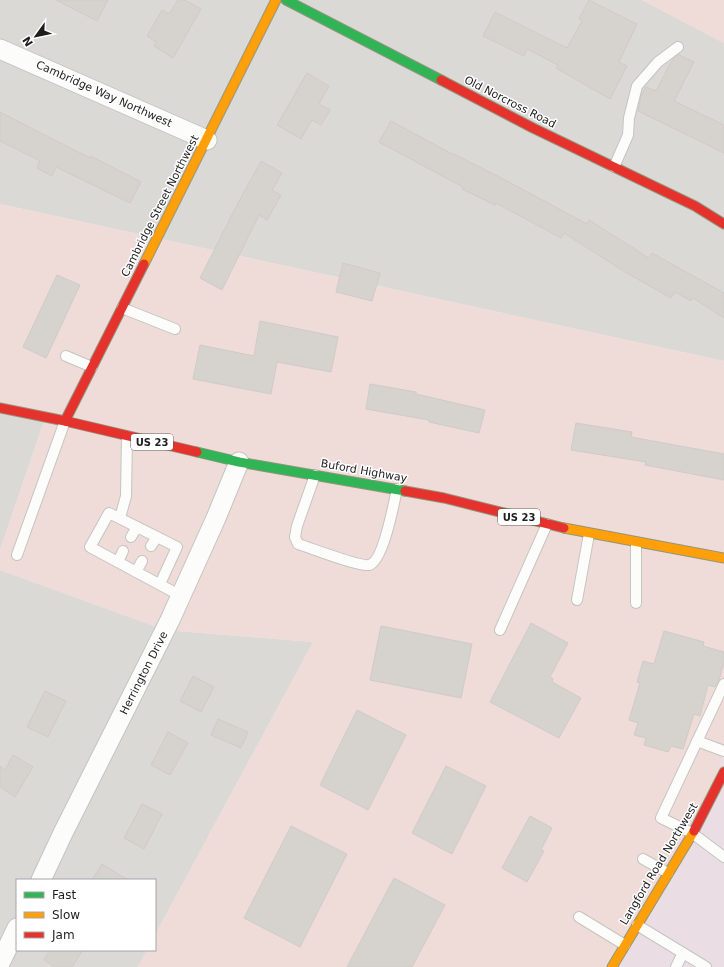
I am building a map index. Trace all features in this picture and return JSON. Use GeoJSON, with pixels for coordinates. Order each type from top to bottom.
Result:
{"type":"FeatureCollection","features":[{"type":"Feature","properties":{"kind":"street","name":"Cambridge Street Northwest"},"geometry":{"type":"LineString","coordinates":[[65,421],[276,0]]}},
{"type":"Feature","properties":{"kind":"street","name":"Old Norcross Road"},"geometry":{"type":"LineString","coordinates":[[286,0],[533,128],[695,206],[724,224]]}},
{"type":"Feature","properties":{"kind":"street","name":"Cambridge Way Northwest"},"geometry":{"type":"LineString","coordinates":[[0,49],[207,140]]}},
{"type":"Feature","properties":{"kind":"street","name":"Buford Highway"},"geometry":{"type":"LineString","coordinates":[[0,408],[65,421],[239,462],[444,498],[589,534],[724,558]]}},
{"type":"Feature","properties":{"kind":"street","name":"Herrington Drive"},"geometry":{"type":"LineString","coordinates":[[41,879],[170,620],[216,518],[239,462]]}},
{"type":"Feature","properties":{"kind":"street","name":"Langford Road Northwest"},"geometry":{"type":"LineString","coordinates":[[612,967],[692,834],[711,800],[724,772]]}},
{"type":"Feature","properties":{"kind":"street"},"geometry":{"type":"LineString","coordinates":[[0,963],[16,930]]}},
{"type":"Feature","properties":{"kind":"lane"},"geometry":{"type":"LineString","coordinates":[[614,167],[628,135],[629,118],[637,86],[658,62],[678,47]]}},
{"type":"Feature","properties":{"kind":"lane"},"geometry":{"type":"LineString","coordinates":[[122,308],[175,329]]}},
{"type":"Feature","properties":{"kind":"lane"},"geometry":{"type":"LineString","coordinates":[[66,356],[92,366]]}},
{"type":"Feature","properties":{"kind":"lane"},"geometry":{"type":"LineString","coordinates":[[17,555],[65,421]]}},
{"type":"Feature","properties":{"kind":"lane"},"geometry":{"type":"LineString","coordinates":[[120,518],[126,496],[127,436]]}},
{"type":"Feature","properties":{"kind":"lane"},"geometry":{"type":"LineString","coordinates":[[315,475],[297,526],[295,537],[298,544],[362,564],[368,565],[375,562],[382,549],[397,489]]}},
{"type":"Feature","properties":{"kind":"lane"},"geometry":{"type":"LineString","coordinates":[[160,584],[177,547],[109,513],[90,547],[181,596]]}},
{"type":"Feature","properties":{"kind":"lane"},"geometry":{"type":"LineString","coordinates":[[500,630],[547,524]]}},
{"type":"Feature","properties":{"kind":"lane"},"geometry":{"type":"LineString","coordinates":[[131,537],[137,526]]}},
{"type":"Feature","properties":{"kind":"lane"},"geometry":{"type":"LineString","coordinates":[[577,600],[589,534]]}},
{"type":"Feature","properties":{"kind":"lane"},"geometry":{"type":"LineString","coordinates":[[151,546],[157,537]]}},
{"type":"Feature","properties":{"kind":"lane"},"geometry":{"type":"LineString","coordinates":[[636,543],[636,602]]}},
{"type":"Feature","properties":{"kind":"lane"},"geometry":{"type":"LineString","coordinates":[[118,562],[123,551]]}},
{"type":"Feature","properties":{"kind":"lane"},"geometry":{"type":"LineString","coordinates":[[136,572],[142,561]]}},
{"type":"Feature","properties":{"kind":"lane"},"geometry":{"type":"LineString","coordinates":[[724,684],[662,818],[692,834],[724,857]]}},
{"type":"Feature","properties":{"kind":"lane"},"geometry":{"type":"LineString","coordinates":[[697,741],[724,751]]}},
{"type":"Feature","properties":{"kind":"lane"},"geometry":{"type":"LineString","coordinates":[[642,859],[668,872]]}},
{"type":"Feature","properties":{"kind":"lane"},"geometry":{"type":"LineString","coordinates":[[579,917],[625,945]]}},
{"type":"Feature","properties":{"kind":"lane"},"geometry":{"type":"LineString","coordinates":[[637,924],[706,967]]}},
{"type":"Feature","properties":{"kind":"lane"},"geometry":{"type":"LineString","coordinates":[[676,967],[683,953]]}},
{"type":"Feature","properties":{"kind":"shaded area"},"geometry":{"type":"Polygon","coordinates":[[[0,0],[642,0],[724,43],[724,361],[0,204],[0,0]]]}},
{"type":"Feature","properties":{"kind":"shaded area"},"geometry":{"type":"Polygon","coordinates":[[[642,0],[724,0],[724,43],[642,0]]]}},
{"type":"Feature","properties":{"kind":"shaded area"},"geometry":{"type":"Polygon","coordinates":[[[0,204],[724,361],[724,754],[694,838],[618,967],[138,967],[146,951],[156,951],[156,933],[313,642],[165,630],[0,570],[0,550],[46,415],[0,404],[0,204]]]}},
{"type":"Feature","properties":{"kind":"shaded area"},"geometry":{"type":"Polygon","coordinates":[[[0,404],[46,415],[0,550],[0,404]]]}},
{"type":"Feature","properties":{"kind":"shaded area"},"geometry":{"type":"Polygon","coordinates":[[[0,570],[165,630],[313,642],[156,933],[156,879],[16,879],[16,951],[146,951],[138,967],[0,967],[0,570]]]}},
{"type":"Feature","properties":{"kind":"shaded area"},"geometry":{"type":"Polygon","coordinates":[[[724,754],[724,967],[618,967],[694,838],[724,754]]]}},
{"type":"Feature","properties":{"kind":"building"},"geometry":{"type":"Polygon","coordinates":[[[56,0],[108,0],[97,21],[56,0]]]}},
{"type":"Feature","properties":{"kind":"building"},"geometry":{"type":"Polygon","coordinates":[[[178,0],[185,0],[201,9],[173,58],[154,46],[156,42],[147,36],[162,10],[169,14],[178,0]]]}},
{"type":"Feature","properties":{"kind":"building"},"geometry":{"type":"Polygon","coordinates":[[[589,0],[637,24],[619,62],[627,66],[610,99],[556,68],[558,65],[527,49],[524,56],[483,36],[495,12],[567,48],[582,21],[579,19],[589,0]]]}},
{"type":"Feature","properties":{"kind":"building"},"geometry":{"type":"Polygon","coordinates":[[[679,55],[694,62],[674,101],[724,125],[724,153],[638,111],[641,96],[646,87],[656,91],[672,60],[679,55]]]}},
{"type":"Feature","properties":{"kind":"building"},"geometry":{"type":"Polygon","coordinates":[[[307,73],[329,86],[319,104],[330,110],[321,125],[312,120],[301,139],[277,125],[307,73]]]}},
{"type":"Feature","properties":{"kind":"building"},"geometry":{"type":"Polygon","coordinates":[[[0,112],[141,182],[130,203],[56,167],[52,176],[37,168],[40,161],[0,141],[0,112]]]}},
{"type":"Feature","properties":{"kind":"building"},"geometry":{"type":"Polygon","coordinates":[[[391,121],[587,224],[589,220],[649,258],[652,253],[724,293],[724,318],[693,298],[691,301],[675,292],[671,298],[625,272],[564,233],[561,238],[496,203],[495,205],[462,189],[463,187],[379,142],[391,121]]]}},
{"type":"Feature","properties":{"kind":"building"},"geometry":{"type":"Polygon","coordinates":[[[261,161],[282,173],[272,190],[281,195],[267,220],[259,215],[222,290],[200,278],[261,161]]]}},
{"type":"Feature","properties":{"kind":"building"},"geometry":{"type":"Polygon","coordinates":[[[343,263],[380,273],[372,301],[336,292],[343,263]]]}},
{"type":"Feature","properties":{"kind":"building"},"geometry":{"type":"Polygon","coordinates":[[[57,275],[80,285],[46,358],[23,347],[57,275]]]}},
{"type":"Feature","properties":{"kind":"building"},"geometry":{"type":"Polygon","coordinates":[[[260,321],[338,337],[331,372],[277,362],[271,394],[193,379],[200,345],[254,356],[260,321]]]}},
{"type":"Feature","properties":{"kind":"building"},"geometry":{"type":"Polygon","coordinates":[[[370,384],[416,392],[416,394],[485,410],[479,433],[429,422],[429,420],[366,409],[370,384]]]}},
{"type":"Feature","properties":{"kind":"building"},"geometry":{"type":"Polygon","coordinates":[[[576,423],[632,432],[631,437],[724,454],[724,480],[645,465],[646,462],[571,450],[576,423]]]}},
{"type":"Feature","properties":{"kind":"building"},"geometry":{"type":"Polygon","coordinates":[[[531,623],[568,643],[550,677],[553,679],[552,682],[581,698],[559,738],[490,702],[531,623]]]}},
{"type":"Feature","properties":{"kind":"building"},"geometry":{"type":"Polygon","coordinates":[[[381,626],[472,644],[461,698],[370,680],[381,626]]]}},
{"type":"Feature","properties":{"kind":"building"},"geometry":{"type":"Polygon","coordinates":[[[664,631],[704,642],[703,646],[724,652],[724,663],[719,680],[715,687],[708,685],[700,716],[694,714],[683,749],[671,746],[668,752],[644,745],[646,738],[634,735],[638,723],[629,720],[640,683],[637,682],[643,661],[654,664],[664,631]]]}},
{"type":"Feature","properties":{"kind":"building"},"geometry":{"type":"Polygon","coordinates":[[[193,676],[214,687],[201,712],[180,701],[193,676]]]}},
{"type":"Feature","properties":{"kind":"building"},"geometry":{"type":"Polygon","coordinates":[[[45,691],[66,701],[48,737],[27,727],[45,691]]]}},
{"type":"Feature","properties":{"kind":"building"},"geometry":{"type":"Polygon","coordinates":[[[357,710],[406,735],[368,810],[320,785],[357,710]]]}},
{"type":"Feature","properties":{"kind":"building"},"geometry":{"type":"Polygon","coordinates":[[[218,719],[248,732],[241,748],[211,735],[218,719]]]}},
{"type":"Feature","properties":{"kind":"building"},"geometry":{"type":"Polygon","coordinates":[[[168,732],[188,743],[170,775],[151,765],[168,732]]]}},
{"type":"Feature","properties":{"kind":"building"},"geometry":{"type":"Polygon","coordinates":[[[13,755],[33,767],[15,797],[0,787],[0,766],[5,770],[13,755]]]}},
{"type":"Feature","properties":{"kind":"building"},"geometry":{"type":"Polygon","coordinates":[[[446,766],[486,786],[452,854],[412,833],[446,766]]]}},
{"type":"Feature","properties":{"kind":"building"},"geometry":{"type":"Polygon","coordinates":[[[142,804],[162,814],[144,849],[124,838],[142,804]]]}},
{"type":"Feature","properties":{"kind":"building"},"geometry":{"type":"Polygon","coordinates":[[[530,816],[552,828],[541,850],[544,851],[527,882],[502,868],[530,816]]]}},
{"type":"Feature","properties":{"kind":"building"},"geometry":{"type":"Polygon","coordinates":[[[291,826],[347,854],[300,947],[244,918],[291,826]]]}},
{"type":"Feature","properties":{"kind":"building"},"geometry":{"type":"Polygon","coordinates":[[[102,864],[126,879],[93,879],[102,864]]]}},
{"type":"Feature","properties":{"kind":"building"},"geometry":{"type":"Polygon","coordinates":[[[394,878],[445,905],[412,967],[347,967],[394,878]]]}},
{"type":"Feature","properties":{"kind":"building"},"geometry":{"type":"Polygon","coordinates":[[[49,951],[82,951],[72,967],[55,967],[44,960],[49,951]]]}},
{"type":"Feature","properties":{"kind":"traffic: fast"},"geometry":{"type":"LineString","coordinates":[[286,0],[441,80]]}},
{"type":"Feature","properties":{"kind":"traffic: fast"},"geometry":{"type":"LineString","coordinates":[[197,452],[239,462],[405,491]]}},
{"type":"Feature","properties":{"kind":"traffic: slow"},"geometry":{"type":"LineString","coordinates":[[144,264],[276,0]]}},
{"type":"Feature","properties":{"kind":"traffic: slow"},"geometry":{"type":"LineString","coordinates":[[564,528],[724,558]]}},
{"type":"Feature","properties":{"kind":"traffic: slow"},"geometry":{"type":"LineString","coordinates":[[612,967],[694,831]]}},
{"type":"Feature","properties":{"kind":"traffic: jam"},"geometry":{"type":"LineString","coordinates":[[441,80],[533,128],[695,206],[724,224]]}},
{"type":"Feature","properties":{"kind":"traffic: jam"},"geometry":{"type":"LineString","coordinates":[[65,421],[144,264]]}},
{"type":"Feature","properties":{"kind":"traffic: jam"},"geometry":{"type":"LineString","coordinates":[[0,408],[65,421],[197,452]]}},
{"type":"Feature","properties":{"kind":"traffic: jam"},"geometry":{"type":"LineString","coordinates":[[405,491],[444,498],[564,528]]}},
{"type":"Feature","properties":{"kind":"traffic: jam"},"geometry":{"type":"LineString","coordinates":[[694,831],[724,772]]}}]}
